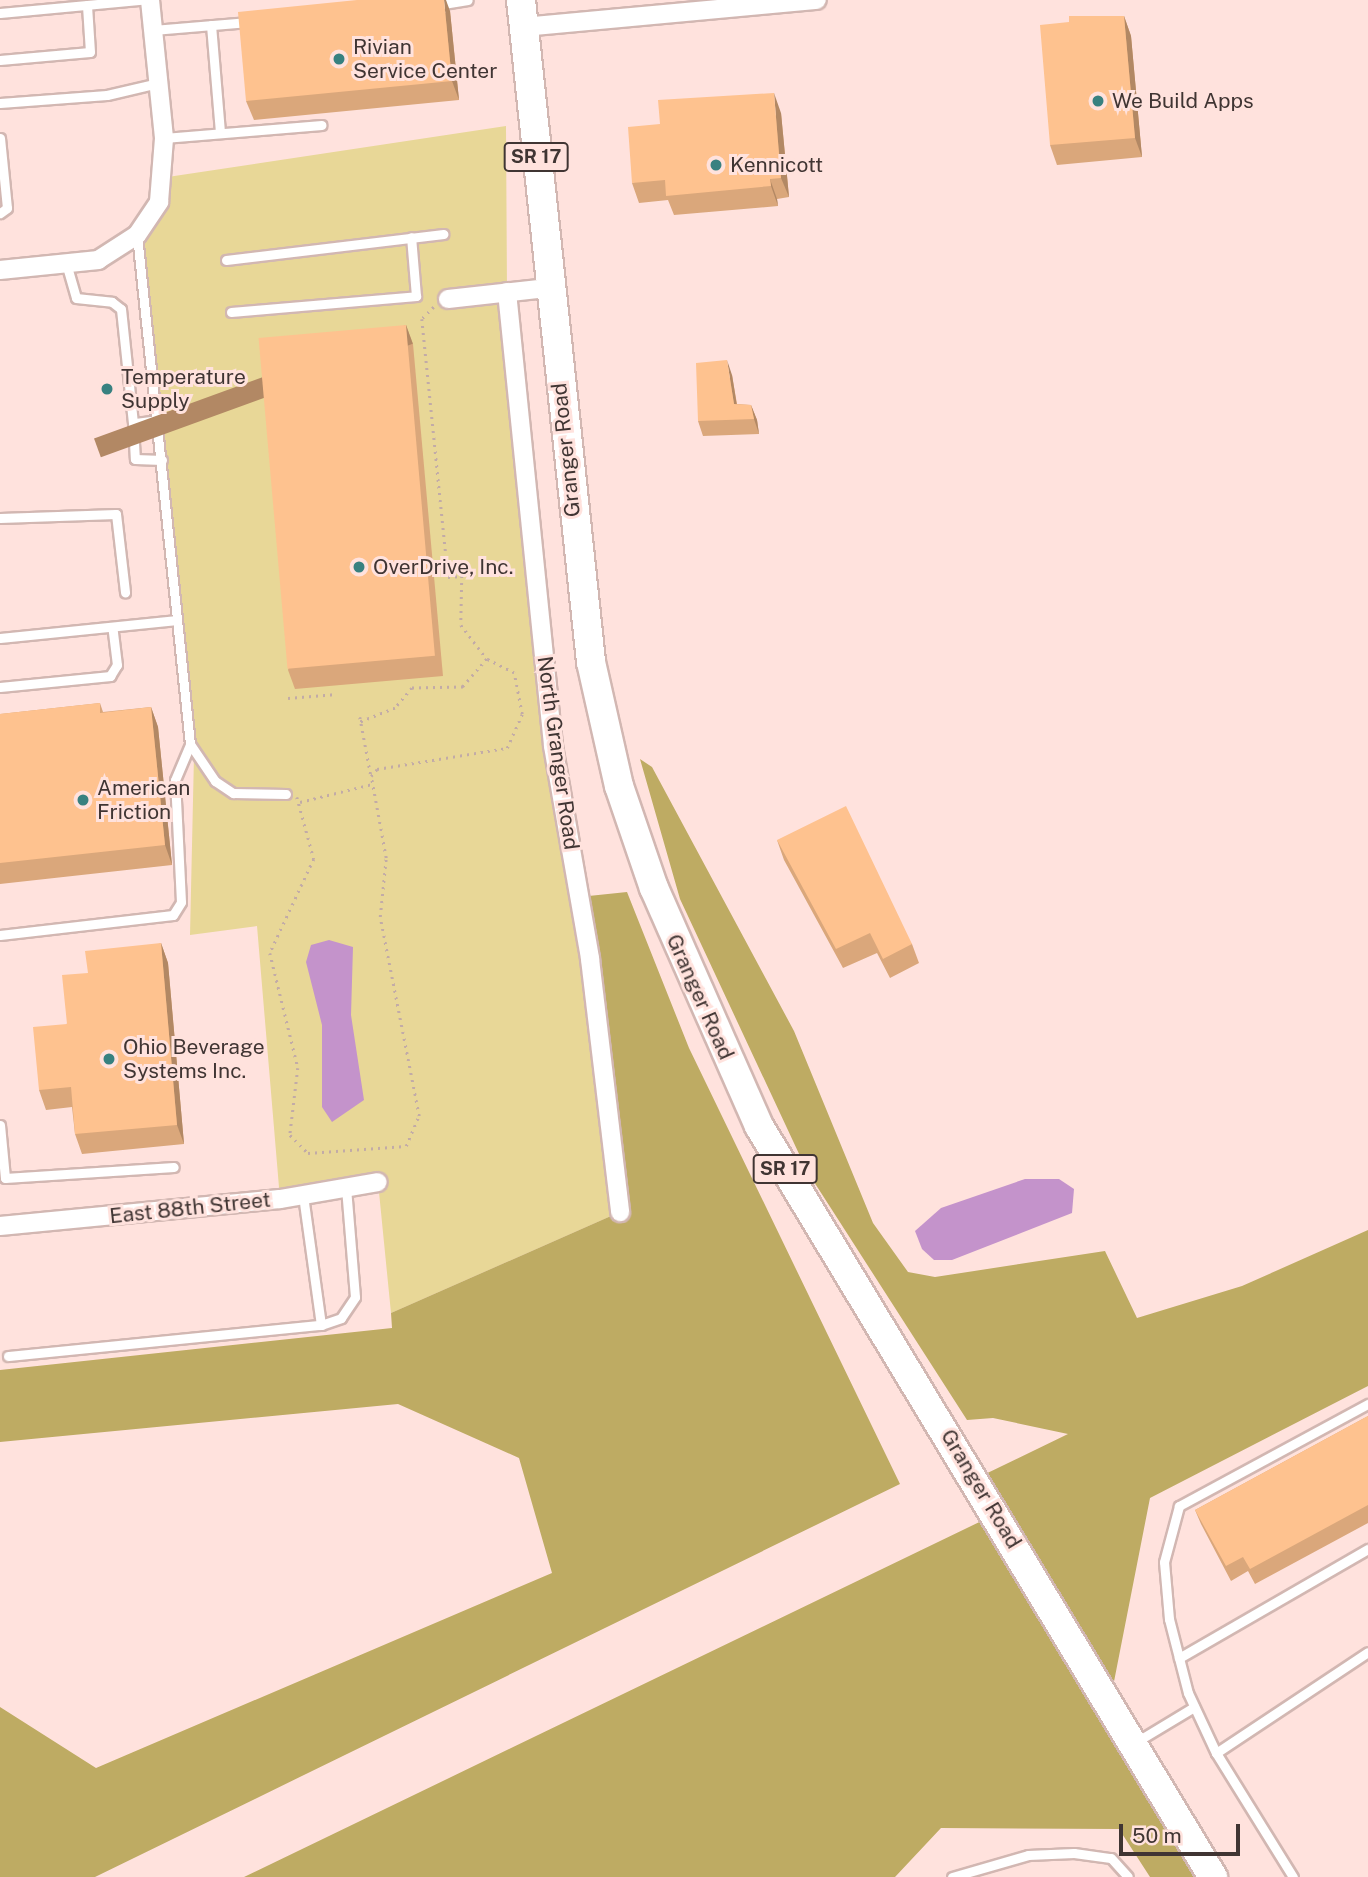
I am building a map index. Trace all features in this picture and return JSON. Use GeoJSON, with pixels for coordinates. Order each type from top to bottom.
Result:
{"type":"FeatureCollection","features":[{"type":"Feature","properties":{"kind":"main road","name":"Granger Road"},"geometry":{"type":"LineString","coordinates":[[522,13],[548,288],[591,662],[619,786],[694,990],[759,1126],[1135,1743],[1213,1877]]}},
{"type":"Feature","properties":{"kind":"street"},"geometry":{"type":"LineString","coordinates":[[0,270],[98,260],[138,235],[159,202],[164,138],[150,0]]}},
{"type":"Feature","properties":{"kind":"street"},"geometry":{"type":"LineString","coordinates":[[522,13],[817,0]]}},
{"type":"Feature","properties":{"kind":"street"},"geometry":{"type":"LineString","coordinates":[[448,299],[548,288]]}},
{"type":"Feature","properties":{"kind":"street","name":"North Granger Road"},"geometry":{"type":"LineString","coordinates":[[507,292],[553,746],[590,959],[620,1212]]}},
{"type":"Feature","properties":{"kind":"street","name":"East 88th Street"},"geometry":{"type":"LineString","coordinates":[[0,1226],[303,1195],[378,1182]]}},
{"type":"Feature","properties":{"kind":"lane"},"geometry":{"type":"LineString","coordinates":[[0,13],[141,0]]}},
{"type":"Feature","properties":{"kind":"lane"},"geometry":{"type":"LineString","coordinates":[[423,6],[468,0]]}},
{"type":"Feature","properties":{"kind":"lane"},"geometry":{"type":"LineString","coordinates":[[0,60],[90,52],[87,5]]}},
{"type":"Feature","properties":{"kind":"lane"},"geometry":{"type":"LineString","coordinates":[[153,30],[264,20]]}},
{"type":"Feature","properties":{"kind":"lane"},"geometry":{"type":"LineString","coordinates":[[211,25],[220,134]]}},
{"type":"Feature","properties":{"kind":"lane"},"geometry":{"type":"LineString","coordinates":[[0,103],[107,95],[158,83]]}},
{"type":"Feature","properties":{"kind":"lane"},"geometry":{"type":"LineString","coordinates":[[164,138],[321,125]]}},
{"type":"Feature","properties":{"kind":"lane"},"geometry":{"type":"LineString","coordinates":[[0,138],[7,208],[0,213]]}},
{"type":"Feature","properties":{"kind":"lane"},"geometry":{"type":"LineString","coordinates":[[226,260],[443,234]]}},
{"type":"Feature","properties":{"kind":"lane"},"geometry":{"type":"LineString","coordinates":[[138,235],[190,744],[215,781],[233,793],[291,794]]}},
{"type":"Feature","properties":{"kind":"lane"},"geometry":{"type":"LineString","coordinates":[[231,312],[416,296],[411,237]]}},
{"type":"Feature","properties":{"kind":"lane"},"geometry":{"type":"LineString","coordinates":[[66,263],[75,298],[112,302],[121,309],[135,459],[162,460]]}},
{"type":"Feature","properties":{"kind":"lane"},"geometry":{"type":"LineString","coordinates":[[132,423],[159,420]]}},
{"type":"Feature","properties":{"kind":"lane"},"geometry":{"type":"LineString","coordinates":[[0,518],[116,513],[125,592]]}},
{"type":"Feature","properties":{"kind":"lane"},"geometry":{"type":"LineString","coordinates":[[0,638],[177,620]]}},
{"type":"Feature","properties":{"kind":"lane"},"geometry":{"type":"LineString","coordinates":[[0,687],[110,676],[117,665],[112,626]]}},
{"type":"Feature","properties":{"kind":"lane"},"geometry":{"type":"LineString","coordinates":[[0,935],[173,915],[181,902],[175,780],[190,744]]}},
{"type":"Feature","properties":{"kind":"lane"},"geometry":{"type":"LineString","coordinates":[[0,1125],[5,1178],[174,1167]]}},
{"type":"Feature","properties":{"kind":"lane"},"geometry":{"type":"LineString","coordinates":[[8,1356],[321,1325],[341,1318],[355,1297],[346,1188]]}},
{"type":"Feature","properties":{"kind":"lane"},"geometry":{"type":"LineString","coordinates":[[303,1195],[321,1325]]}},
{"type":"Feature","properties":{"kind":"lane"},"geometry":{"type":"LineString","coordinates":[[1293,1877],[1216,1753],[1194,1707],[1179,1658],[1164,1562],[1179,1506],[1368,1404]]}},
{"type":"Feature","properties":{"kind":"lane"},"geometry":{"type":"LineString","coordinates":[[1179,1658],[1368,1549]]}},
{"type":"Feature","properties":{"kind":"lane"},"geometry":{"type":"LineString","coordinates":[[1216,1753],[1368,1652]]}},
{"type":"Feature","properties":{"kind":"lane"},"geometry":{"type":"LineString","coordinates":[[1135,1743],[1194,1707]]}},
{"type":"Feature","properties":{"kind":"lane"},"geometry":{"type":"LineString","coordinates":[[952,1877],[1028,1855],[1074,1853],[1111,1858],[1128,1877]]}},
{"type":"Feature","properties":{"kind":"path"},"geometry":{"type":"LineString","coordinates":[[371,776],[513,743],[522,714],[514,673],[487,659],[461,625],[462,576],[448,576],[422,318],[448,299]]}},
{"type":"Feature","properties":{"kind":"path"},"geometry":{"type":"LineString","coordinates":[[291,794],[299,802],[314,859],[270,953],[275,995],[298,1068],[290,1135],[308,1153],[407,1146],[419,1116],[380,917],[386,858],[360,720],[387,713],[412,688],[463,687],[487,659]]}},
{"type":"Feature","properties":{"kind":"path"},"geometry":{"type":"LineString","coordinates":[[288,698],[337,694]]}},
{"type":"Feature","properties":{"kind":"path"},"geometry":{"type":"LineString","coordinates":[[299,802],[372,784]]}},
{"type":"Feature","properties":{"kind":"shaded area"},"geometry":{"type":"Polygon","coordinates":[[[506,126],[507,292],[532,553],[620,1212],[391,1313],[378,1182],[280,1199],[257,926],[190,935],[194,755],[139,241],[161,178],[506,126]]]}},
{"type":"Feature","properties":{"kind":"shaded area"},"geometry":{"type":"Polygon","coordinates":[[[640,759],[652,767],[794,1031],[873,1223],[908,1272],[935,1277],[1105,1251],[1137,1318],[1242,1286],[1368,1230],[1368,1386],[1150,1498],[1110,1702],[1213,1877],[1150,1877],[1119,1829],[941,1828],[895,1877],[244,1877],[996,1514],[975,1479],[1068,1434],[993,1418],[967,1420],[807,1171],[680,899],[640,759]]]}},
{"type":"Feature","properties":{"kind":"shaded area"},"geometry":{"type":"Polygon","coordinates":[[[627,892],[689,1048],[900,1484],[95,1877],[0,1877],[0,1707],[96,1768],[552,1573],[519,1458],[398,1404],[0,1442],[0,1370],[392,1328],[391,1313],[620,1212],[579,897],[627,892]]]}},
{"type":"Feature","properties":{"kind":"shaded area"},"geometry":{"type":"Polygon","coordinates":[[[329,940],[353,947],[351,1015],[364,1100],[332,1122],[322,1107],[322,1025],[306,962],[311,945],[329,940]]]}},
{"type":"Feature","properties":{"kind":"shaded area"},"geometry":{"type":"Polygon","coordinates":[[[1025,1179],[1059,1179],[1074,1189],[1072,1213],[952,1260],[934,1260],[922,1249],[915,1231],[941,1208],[1025,1179]]]}},
{"type":"Feature","properties":{"kind":"building"},"geometry":{"type":"Polygon","coordinates":[[[357,0],[444,0],[452,81],[246,101],[238,12],[357,0]]]}},
{"type":"Feature","properties":{"kind":"building"},"geometry":{"type":"Polygon","coordinates":[[[1069,16],[1124,16],[1135,138],[1050,145],[1040,25],[1069,22],[1069,16]]]}},
{"type":"Feature","properties":{"kind":"building"},"geometry":{"type":"Polygon","coordinates":[[[774,93],[781,178],[770,179],[771,186],[666,196],[665,180],[632,183],[628,127],[660,124],[658,100],[774,93]]]}},
{"type":"Feature","properties":{"kind":"building","name":"OverDrive, Inc."},"geometry":{"type":"Polygon","coordinates":[[[406,325],[435,656],[287,669],[259,338],[406,325]]]}},
{"type":"Feature","properties":{"kind":"building"},"geometry":{"type":"Polygon","coordinates":[[[727,360],[734,404],[751,405],[754,419],[698,421],[696,363],[727,360]]]}},
{"type":"Feature","properties":{"kind":"building","name":"American Friction"},"geometry":{"type":"Polygon","coordinates":[[[100,703],[100,713],[151,707],[165,845],[0,863],[0,714],[100,703]]]}},
{"type":"Feature","properties":{"kind":"building"},"geometry":{"type":"Polygon","coordinates":[[[846,806],[912,944],[883,959],[870,933],[836,949],[777,840],[846,806]]]}},
{"type":"Feature","properties":{"kind":"building","name":"Ohio Beverage Systems Inc."},"geometry":{"type":"Polygon","coordinates":[[[161,943],[177,1125],[75,1134],[71,1087],[39,1090],[33,1027],[67,1024],[62,975],[88,973],[85,951],[161,943]]]}},
{"type":"Feature","properties":{"kind":"building"},"geometry":{"type":"Polygon","coordinates":[[[1368,1416],[1368,1505],[1250,1569],[1243,1557],[1226,1566],[1195,1510],[1368,1416]]]}},
{"type":"Feature","properties":{"kind":"place","name":"Rivian Service Center"},"geometry":{"type":"Point","coordinates":[339,59]}},
{"type":"Feature","properties":{"kind":"place","name":"We Build Apps"},"geometry":{"type":"Point","coordinates":[1098,101]}},
{"type":"Feature","properties":{"kind":"place","name":"Kennicott"},"geometry":{"type":"Point","coordinates":[716,165]}},
{"type":"Feature","properties":{"kind":"place","name":"Temperature Supply"},"geometry":{"type":"Point","coordinates":[107,389]}},
{"type":"Feature","properties":{"kind":"place","name":"OverDrive, Inc."},"geometry":{"type":"Point","coordinates":[359,567]}},
{"type":"Feature","properties":{"kind":"place","name":"American Friction"},"geometry":{"type":"Point","coordinates":[83,800]}},
{"type":"Feature","properties":{"kind":"place","name":"Ohio Beverage Systems Inc."},"geometry":{"type":"Point","coordinates":[109,1059]}}]}
